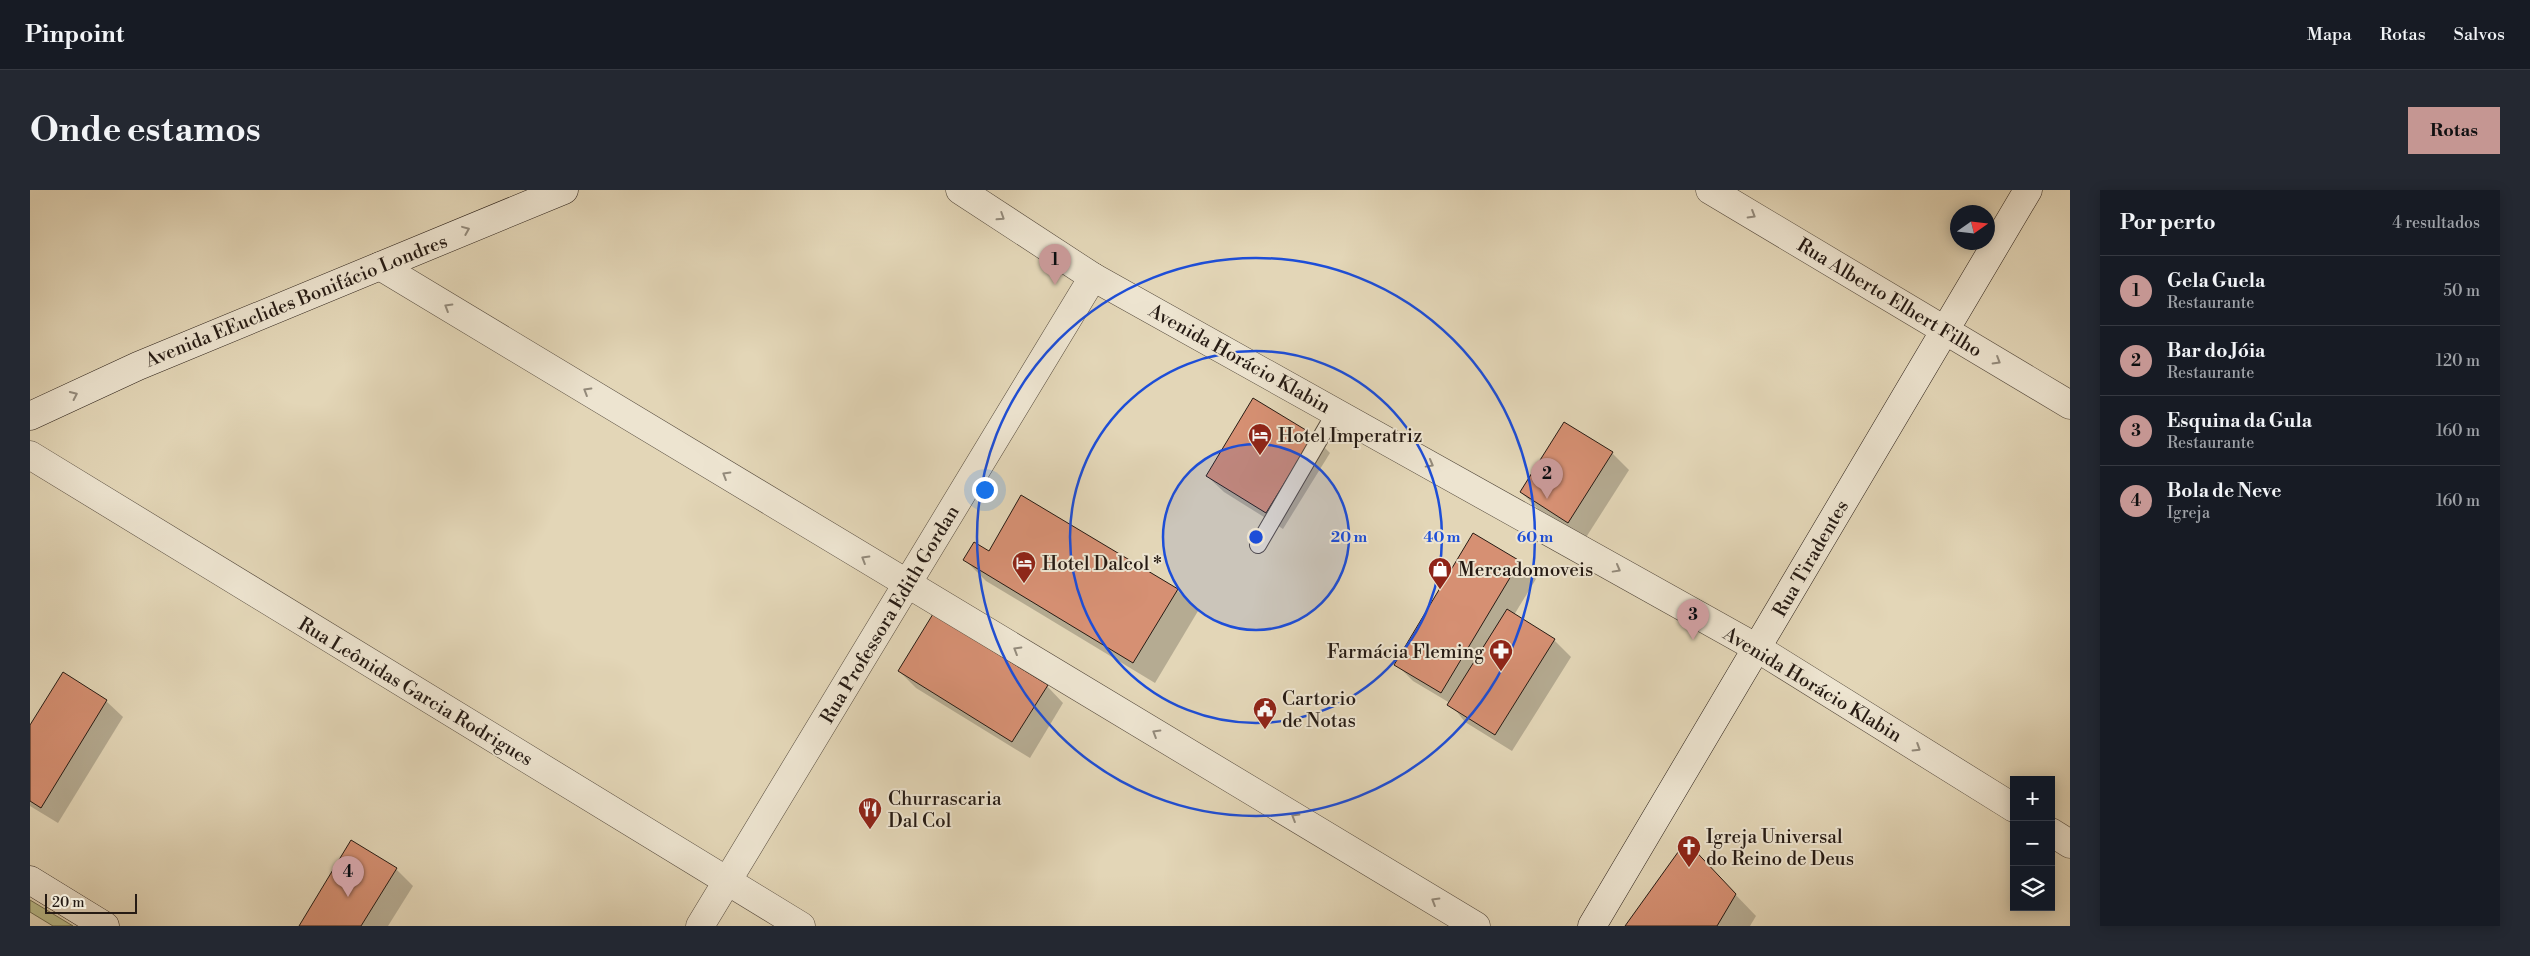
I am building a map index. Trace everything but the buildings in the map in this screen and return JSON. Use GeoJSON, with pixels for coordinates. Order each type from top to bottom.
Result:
{"type":"FeatureCollection","features":[{"type":"Feature","properties":{"kind":"street","name":"Avenida EEuclides Bonifácio Londres"},"geometry":{"type":"LineString","coordinates":[[30,416],[138,366],[564,190]]}},
{"type":"Feature","properties":{"kind":"street","name":"Avenida Horácio Klabin"},"geometry":{"type":"LineString","coordinates":[[960,190],[1093,277],[1336,411],[1757,648],[2010,806]]}},
{"type":"Feature","properties":{"kind":"street","name":"Rua Alberto Elhert Filho"},"geometry":{"type":"LineString","coordinates":[[1710,190],[2070,405]]}},
{"type":"Feature","properties":{"kind":"street","name":"Rua Tiradentes"},"geometry":{"type":"LineString","coordinates":[[1592,926],[2028,190]]}},
{"type":"Feature","properties":{"kind":"street"},"geometry":{"type":"LineString","coordinates":[[380,266],[1476,926]]}},
{"type":"Feature","properties":{"kind":"street","name":"Rua Professora Edith Gordan"},"geometry":{"type":"LineString","coordinates":[[700,926],[1093,277]]}},
{"type":"Feature","properties":{"kind":"street","name":"Rua Leônidas Garcia Rodrigues"},"geometry":{"type":"LineString","coordinates":[[30,455],[802,926]]}},
{"type":"Feature","properties":{"kind":"street"},"geometry":{"type":"LineString","coordinates":[[2055,835],[2070,844]]}},
{"type":"Feature","properties":{"kind":"street"},"geometry":{"type":"LineString","coordinates":[[30,880],[105,926]]}},
{"type":"Feature","properties":{"kind":"lane"},"geometry":{"type":"LineString","coordinates":[[1258,545],[1336,411]]}},
{"type":"Feature","properties":{"kind":"green space"},"geometry":{"type":"Polygon","coordinates":[[[30,900],[73,926],[53,926],[30,912],[30,900]]]}},
{"type":"Feature","properties":{"kind":"place","name":"Gela Guela"},"geometry":{"type":"Point","coordinates":[1055,285]}},
{"type":"Feature","properties":{"kind":"place","name":"Hotel Imperatriz"},"geometry":{"type":"Point","coordinates":[1260,456]}},
{"type":"Feature","properties":{"kind":"place","name":"Bar do Jóia"},"geometry":{"type":"Point","coordinates":[1547,499]}},
{"type":"Feature","properties":{"kind":"place","name":"Hotel Dalcol *"},"geometry":{"type":"Point","coordinates":[1024,584]}},
{"type":"Feature","properties":{"kind":"place","name":"Mercadomoveis"},"geometry":{"type":"Point","coordinates":[1440,590]}},
{"type":"Feature","properties":{"kind":"place","name":"Esquina da Gula"},"geometry":{"type":"Point","coordinates":[1693,640]}},
{"type":"Feature","properties":{"kind":"place","name":"Farmácia Fleming"},"geometry":{"type":"Point","coordinates":[1501,672]}},
{"type":"Feature","properties":{"kind":"place","name":"Cartorio de Notas"},"geometry":{"type":"Point","coordinates":[1265,730]}},
{"type":"Feature","properties":{"kind":"place","name":"Churrascaria Dal Col"},"geometry":{"type":"Point","coordinates":[870,830]}},
{"type":"Feature","properties":{"kind":"place","name":"Igreja Universal do Reino de Deus"},"geometry":{"type":"Point","coordinates":[1689,868]}},
{"type":"Feature","properties":{"kind":"place","name":"Bola de Neve"},"geometry":{"type":"Point","coordinates":[348,897]}}]}
